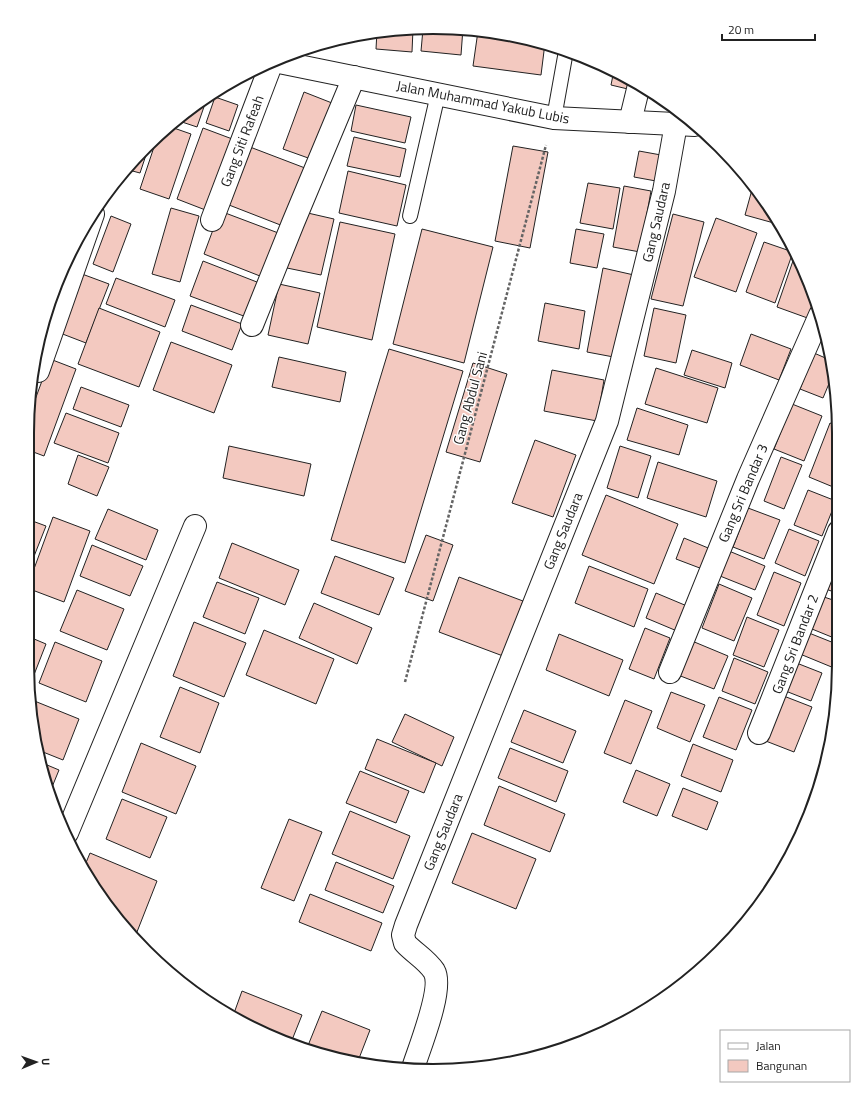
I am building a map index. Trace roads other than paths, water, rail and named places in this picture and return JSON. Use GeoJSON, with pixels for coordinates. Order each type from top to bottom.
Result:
{"type":"FeatureCollection","features":[{"type":"Feature","properties":{"kind":"street","name":"Jalan Muhammad Yakub Lubis"},"geometry":{"type":"LineString","coordinates":[[281,64],[554,118],[685,124]]}},
{"type":"Feature","properties":{"kind":"street","name":"Gang Siti Rafeah"},"geometry":{"type":"LineString","coordinates":[[212,220],[270,69]]}},
{"type":"Feature","properties":{"kind":"street"},"geometry":{"type":"LineString","coordinates":[[252,325],[354,78]]}},
{"type":"Feature","properties":{"kind":"street"},"geometry":{"type":"LineString","coordinates":[[630,122],[638,90]]}},
{"type":"Feature","properties":{"kind":"street","name":"Gang Saudara"},"geometry":{"type":"LineString","coordinates":[[415,1063],[435,1001],[437,987],[435,972],[425,960],[405,943],[404,935],[406,925],[607,421],[664,191],[685,124]]}},
{"type":"Feature","properties":{"kind":"street"},"geometry":{"type":"LineString","coordinates":[[40,365],[85,237]]}},
{"type":"Feature","properties":{"kind":"street","name":"Gang Sri Bandar 3"},"geometry":{"type":"LineString","coordinates":[[670,672],[748,479],[816,324]]}},
{"type":"Feature","properties":{"kind":"street"},"geometry":{"type":"LineString","coordinates":[[69,828],[195,526]]}},
{"type":"Feature","properties":{"kind":"street","name":"Gang Sri Bandar 2"},"geometry":{"type":"LineString","coordinates":[[759,733],[832,546]]}},
{"type":"Feature","properties":{"kind":"lane"},"geometry":{"type":"LineString","coordinates":[[554,118],[565,56]]}},
{"type":"Feature","properties":{"kind":"lane"},"geometry":{"type":"LineString","coordinates":[[410,216],[438,94]]}}]}
